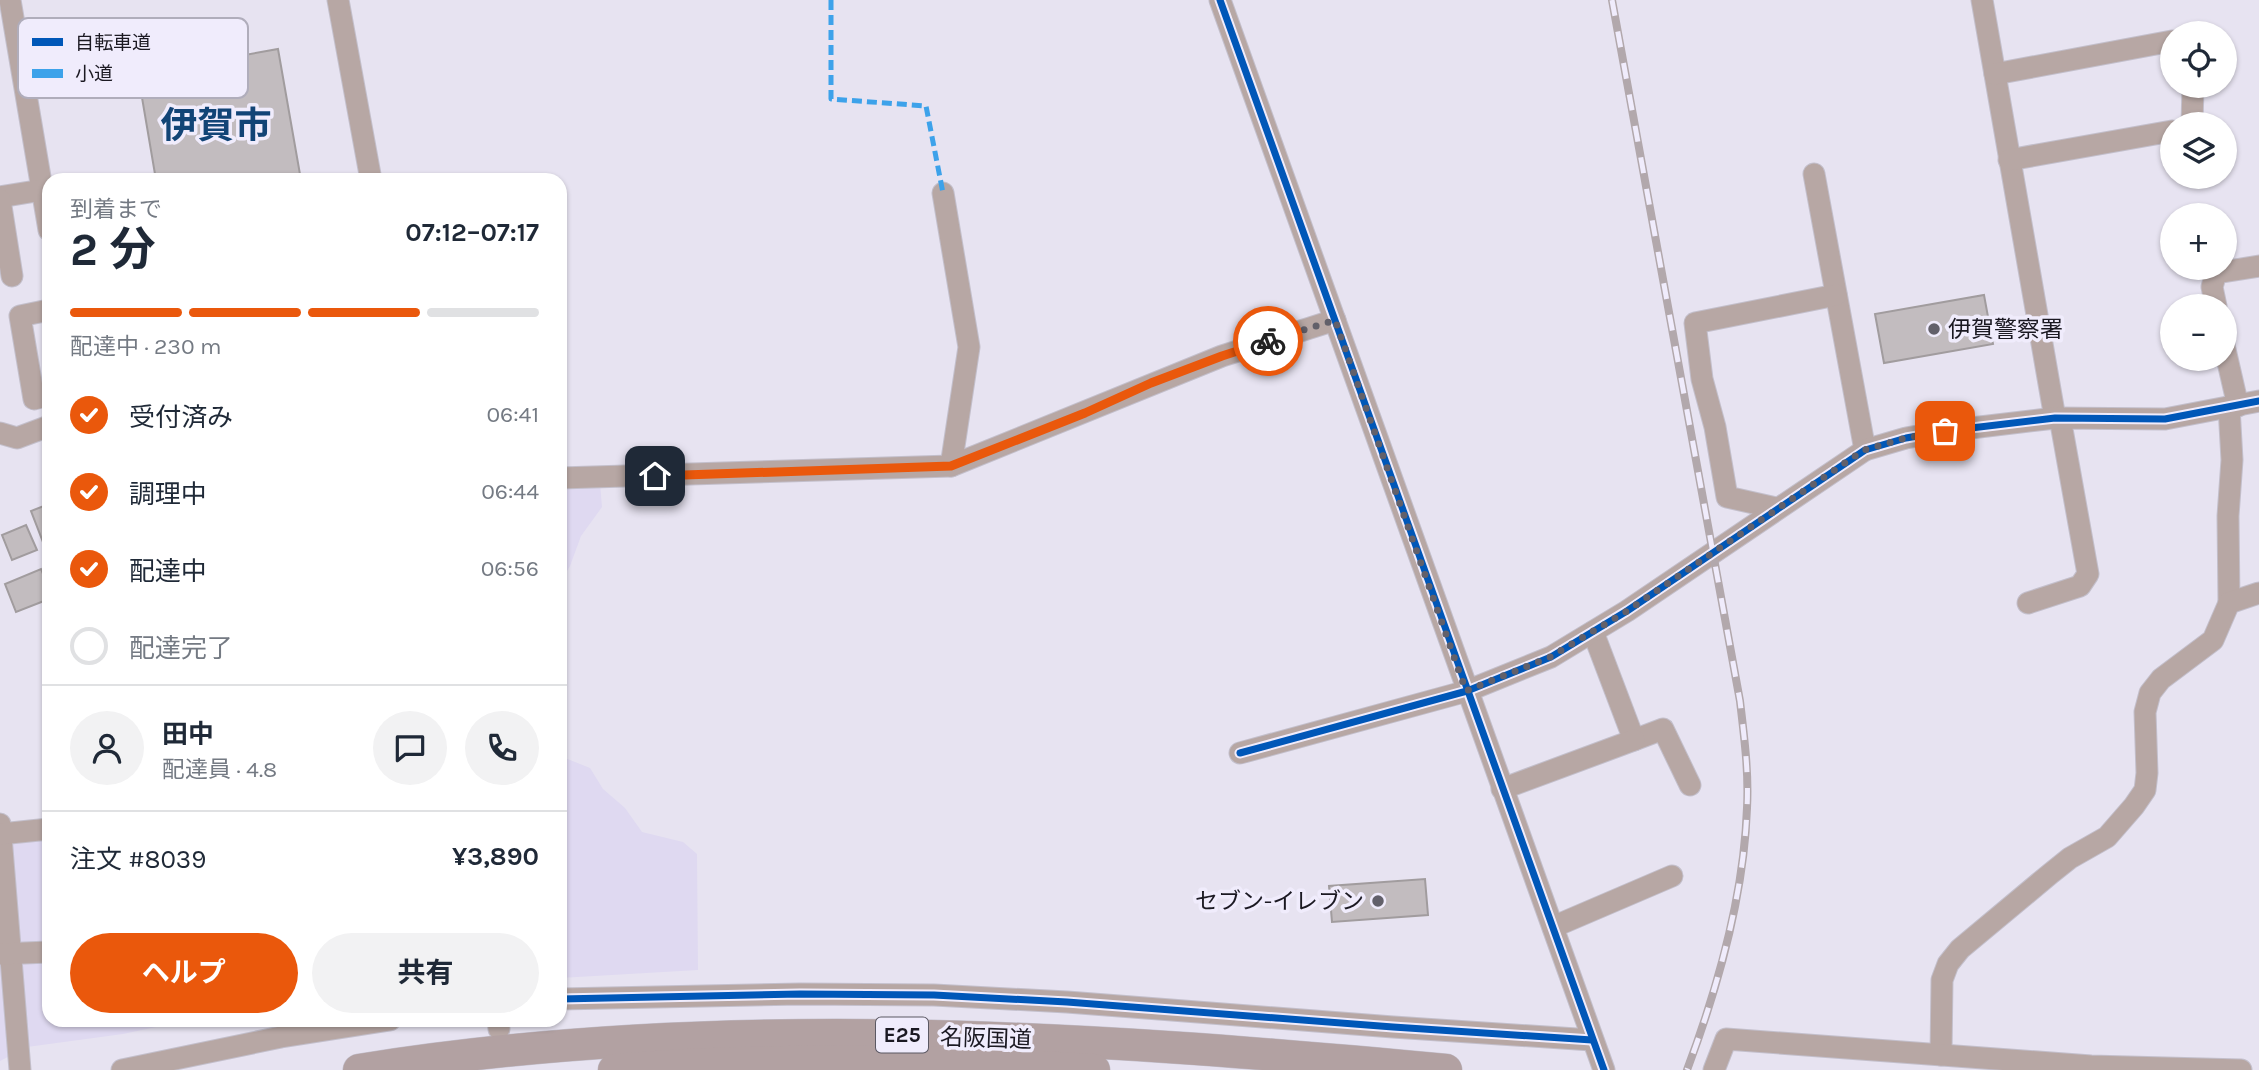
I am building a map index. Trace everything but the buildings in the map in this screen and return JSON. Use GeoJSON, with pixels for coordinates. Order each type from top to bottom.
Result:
{"type":"FeatureCollection","features":[{"type":"Feature","properties":{"kind":"highway","name":"名阪国道"},"geometry":{"type":"LineString","coordinates":[[359,1070],[553,1047],[639,1040],[842,1034],[1076,1041],[1446,1070]]}},
{"type":"Feature","properties":{"kind":"highway","name":"名阪国道"},"geometry":{"type":"LineString","coordinates":[[614,1070],[746,1063],[853,1062],[1094,1070]]}},
{"type":"Feature","properties":{"kind":"street"},"geometry":{"type":"LineString","coordinates":[[10,0],[10,59],[18,92]]}},
{"type":"Feature","properties":{"kind":"street"},"geometry":{"type":"LineString","coordinates":[[338,0],[370,173]]}},
{"type":"Feature","properties":{"kind":"street"},"geometry":{"type":"LineString","coordinates":[[1220,0],[1604,1070]]}},
{"type":"Feature","properties":{"kind":"street"},"geometry":{"type":"LineString","coordinates":[[1982,0],[2009,160],[2088,574],[2080,586],[2028,603]]}},
{"type":"Feature","properties":{"kind":"street"},"geometry":{"type":"LineString","coordinates":[[1995,74],[2160,43]]}},
{"type":"Feature","properties":{"kind":"street"},"geometry":{"type":"LineString","coordinates":[[12,276],[0,198],[42,190],[20,98]]}},
{"type":"Feature","properties":{"kind":"street"},"geometry":{"type":"LineString","coordinates":[[2009,160],[2160,133]]}},
{"type":"Feature","properties":{"kind":"street"},"geometry":{"type":"LineString","coordinates":[[1814,174],[1864,450]]}},
{"type":"Feature","properties":{"kind":"street"},"geometry":{"type":"LineString","coordinates":[[943,193],[969,347],[951,466]]}},
{"type":"Feature","properties":{"kind":"street"},"geometry":{"type":"LineString","coordinates":[[2213,294],[2211,287],[2216,273],[2259,266]]}},
{"type":"Feature","properties":{"kind":"street"},"geometry":{"type":"LineString","coordinates":[[1776,508],[1727,497],[1715,427],[1702,379],[1695,323],[1836,295]]}},
{"type":"Feature","properties":{"kind":"street"},"geometry":{"type":"LineString","coordinates":[[42,311],[20,316],[34,399],[42,396]]}},
{"type":"Feature","properties":{"kind":"street"},"geometry":{"type":"LineString","coordinates":[[567,478],[951,466],[1222,356],[1335,320]]}},
{"type":"Feature","properties":{"kind":"street"},"geometry":{"type":"LineString","coordinates":[[1941,1055],[1942,980],[1948,964],[1960,949],[2070,858],[2107,837],[2134,806],[2145,790],[2145,712],[2150,694],[2161,679],[2213,640],[2229,603],[2228,516],[2234,407],[2228,371]]}},
{"type":"Feature","properties":{"kind":"street"},"geometry":{"type":"LineString","coordinates":[[1240,752],[1466,691],[1550,657],[1627,611],[1864,450],[1945,431],[2058,418],[2165,419],[2259,401]]}},
{"type":"Feature","properties":{"kind":"street"},"geometry":{"type":"LineString","coordinates":[[0,433],[17,438],[42,429]]}},
{"type":"Feature","properties":{"kind":"street"},"geometry":{"type":"LineString","coordinates":[[2229,603],[2259,593]]}},
{"type":"Feature","properties":{"kind":"street"},"geometry":{"type":"LineString","coordinates":[[1593,632],[1633,740]]}},
{"type":"Feature","properties":{"kind":"street"},"geometry":{"type":"LineString","coordinates":[[1502,789],[1663,729],[1690,785]]}},
{"type":"Feature","properties":{"kind":"street"},"geometry":{"type":"LineString","coordinates":[[20,1070],[5,954],[0,831],[42,830]]}},
{"type":"Feature","properties":{"kind":"street"},"geometry":{"type":"LineString","coordinates":[[1553,927],[1672,876]]}},
{"type":"Feature","properties":{"kind":"street"},"geometry":{"type":"LineString","coordinates":[[5,954],[42,951]]}},
{"type":"Feature","properties":{"kind":"street"},"geometry":{"type":"LineString","coordinates":[[567,999],[800,994],[934,995],[1592,1040]]}},
{"type":"Feature","properties":{"kind":"street"},"geometry":{"type":"LineString","coordinates":[[122,1070],[280,1029],[304,1027]]}},
{"type":"Feature","properties":{"kind":"street"},"geometry":{"type":"LineString","coordinates":[[1714,1070],[1726,1039],[2091,1066],[2241,1070]]}},
{"type":"Feature","properties":{"kind":"shaded area"},"geometry":{"type":"Polygon","coordinates":[[[600,483],[602,507],[581,536],[567,571],[567,484],[600,483]]]}},
{"type":"Feature","properties":{"kind":"shaded area"},"geometry":{"type":"Polygon","coordinates":[[[567,759],[590,768],[603,789],[625,808],[642,832],[683,842],[697,854],[698,970],[567,978],[567,759]]]}},
{"type":"Feature","properties":{"kind":"shaded area"},"geometry":{"type":"Polygon","coordinates":[[[0,831],[42,837],[42,1027],[156,1027],[27,1047],[0,1061],[0,831]]]}},
{"type":"Feature","properties":{"kind":"railway"},"geometry":{"type":"LineString","coordinates":[[1612,0],[1740,701],[1747,768],[1745,841],[1735,908],[1709,1007],[1687,1070]]}},
{"type":"Feature","properties":{"kind":"marked path"},"geometry":{"type":"LineString","coordinates":[[831,0],[831,99],[926,106],[943,193]]}},
{"type":"Feature","properties":{"kind":"cycle path"},"geometry":{"type":"LineString","coordinates":[[1220,0],[1604,1070]]}},
{"type":"Feature","properties":{"kind":"cycle path"},"geometry":{"type":"LineString","coordinates":[[1240,753],[1467,691],[1551,657],[1627,611],[1865,450],[1906,438],[1946,431],[2055,418],[2165,419],[2259,401]]}},
{"type":"Feature","properties":{"kind":"cycle path"},"geometry":{"type":"LineString","coordinates":[[567,999],[800,994],[934,995],[1592,1040]]}},
{"type":"Feature","properties":{"kind":"way so far"},"geometry":{"type":"LineString","coordinates":[[1268,341],[1335,320],[1466,691],[1550,657],[1627,611],[1864,450],[1945,431]]}},
{"type":"Feature","properties":{"kind":"place","name":"伊賀警察署"},"geometry":{"type":"Point","coordinates":[1934,329]}},
{"type":"Feature","properties":{"kind":"place","name":"セブン-イレブン"},"geometry":{"type":"Point","coordinates":[1378,901]}},
{"type":"Feature","properties":{"kind":"district","name":"伊賀市"},"geometry":{"type":"Point","coordinates":[216,125]}},
{"type":"Feature","properties":{"kind":"route"},"geometry":{"type":"LineString","coordinates":[[655,476],[951,466],[1085,413],[1151,383],[1268,341]]}}]}
